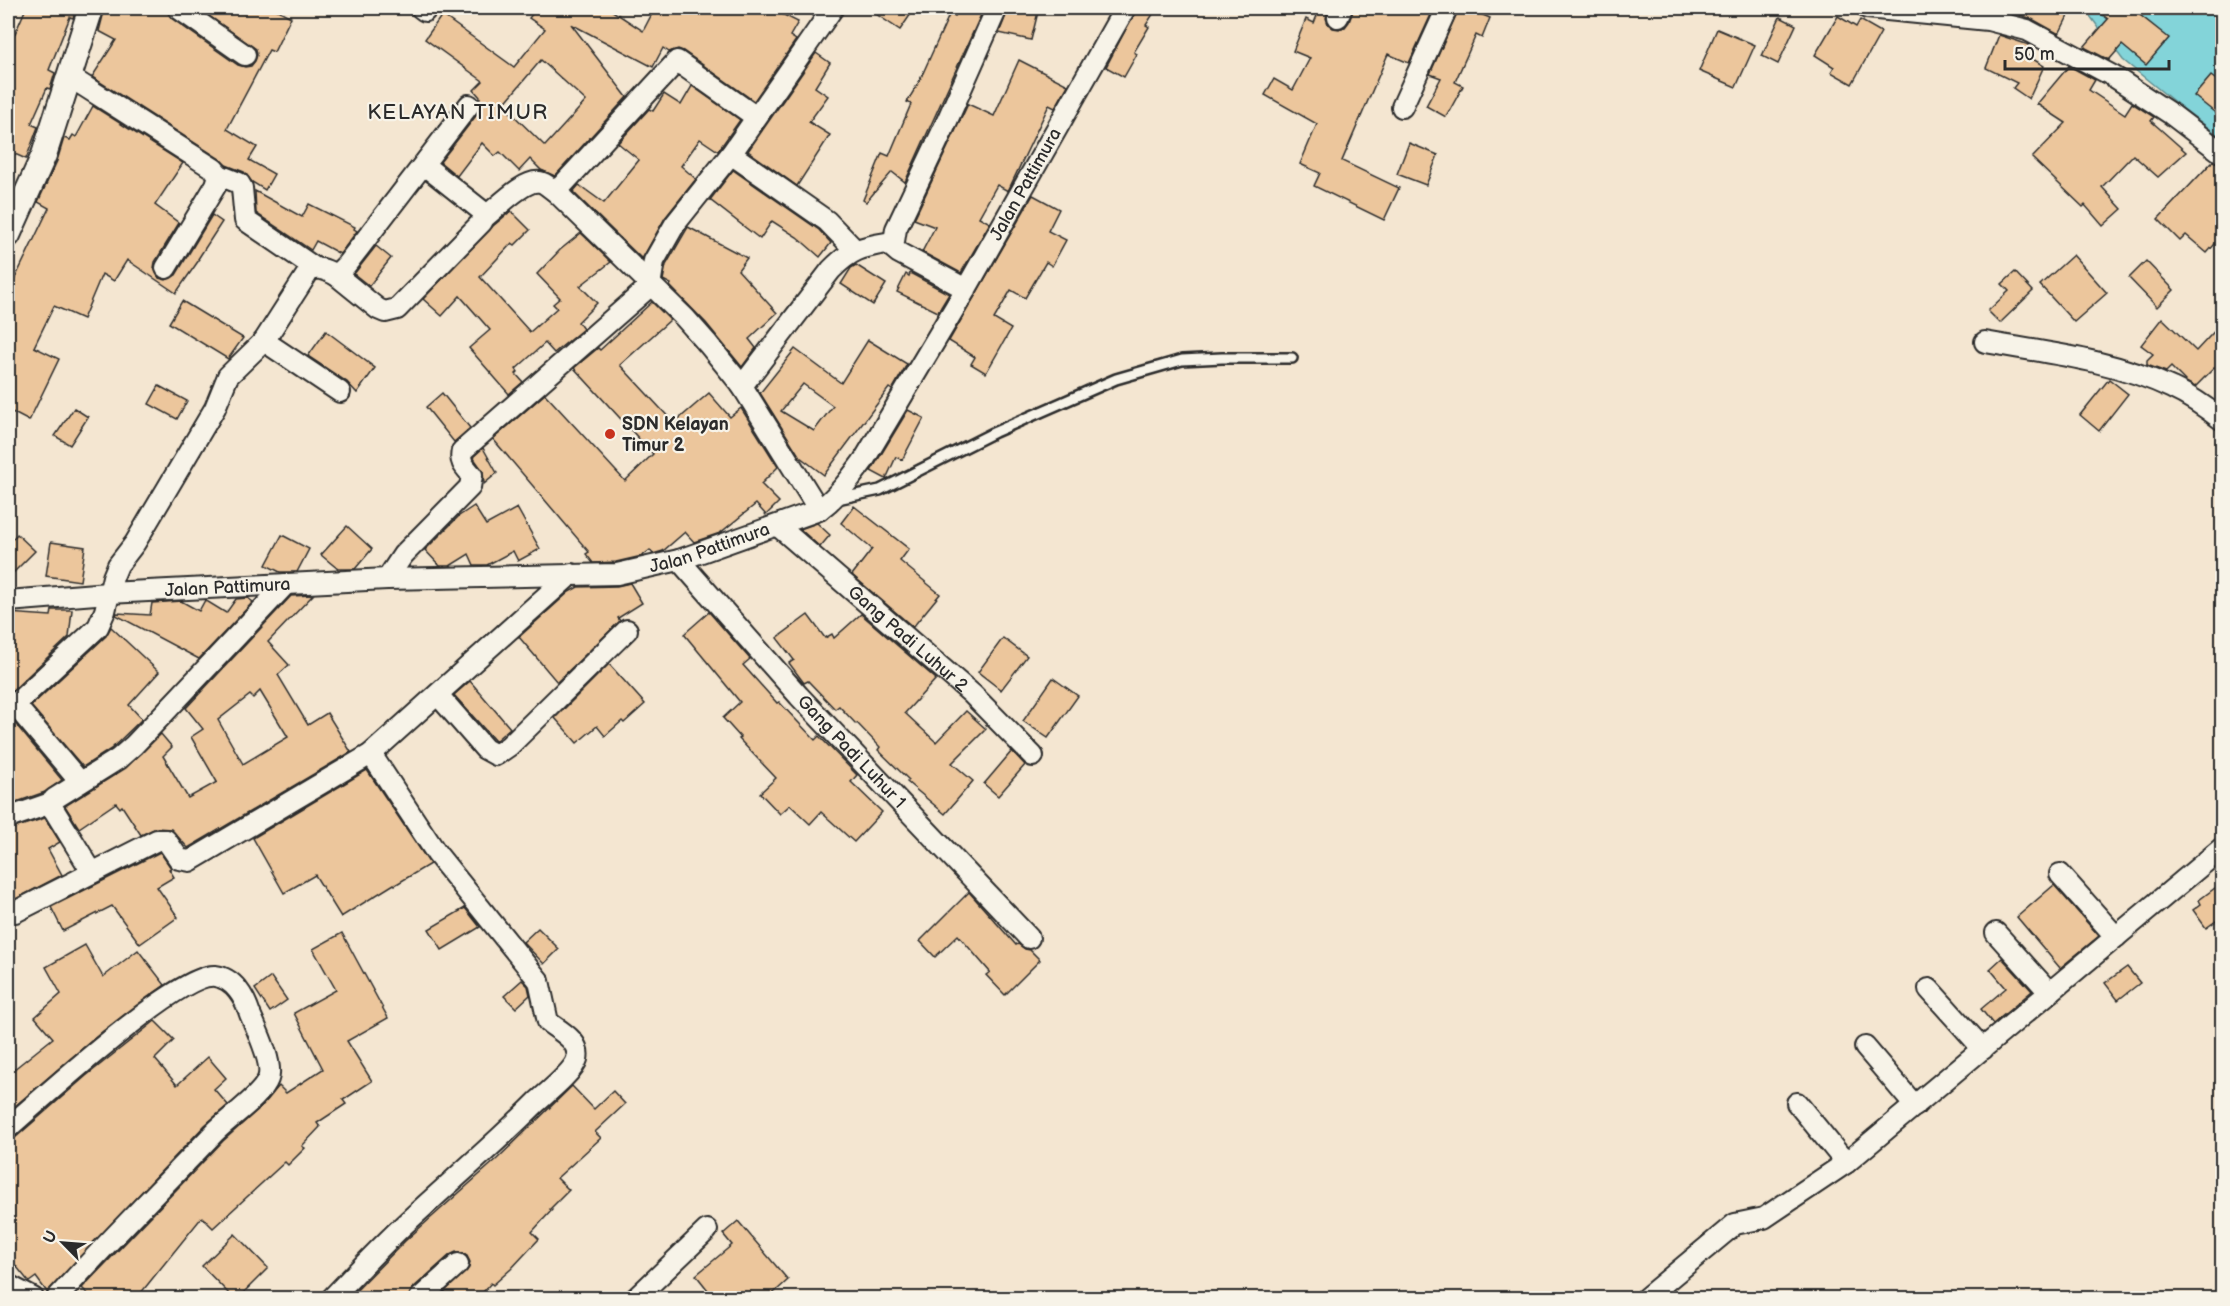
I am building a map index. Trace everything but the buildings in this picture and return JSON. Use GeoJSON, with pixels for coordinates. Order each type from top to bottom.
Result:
{"type":"FeatureCollection","features":[{"type":"Feature","properties":{"kind":"street"},"geometry":{"type":"LineString","coordinates":[[8,235],[44,156],[91,8]]}},
{"type":"Feature","properties":{"kind":"street"},"geometry":{"type":"LineString","coordinates":[[178,8],[245,55]]}},
{"type":"Feature","properties":{"kind":"street"},"geometry":{"type":"LineString","coordinates":[[387,579],[403,555],[470,488],[472,475],[460,458],[462,451],[650,286],[654,261],[675,224],[731,154],[833,8]]}},
{"type":"Feature","properties":{"kind":"street"},"geometry":{"type":"LineString","coordinates":[[966,289],[899,253],[893,248],[893,242],[896,229],[997,8]]}},
{"type":"Feature","properties":{"kind":"street","name":"Jalan Pattimura"},"geometry":{"type":"LineString","coordinates":[[8,601],[387,579],[617,574],[679,560],[778,526],[826,505],[846,485],[864,460],[966,289],[1125,8]]}},
{"type":"Feature","properties":{"kind":"street"},"geometry":{"type":"LineString","coordinates":[[1402,107],[1447,8]]}},
{"type":"Feature","properties":{"kind":"street"},"geometry":{"type":"LineString","coordinates":[[1867,8],[1988,20],[2027,30],[2113,76],[2171,114],[2223,153]]}},
{"type":"Feature","properties":{"kind":"street"},"geometry":{"type":"LineString","coordinates":[[556,192],[677,61],[756,117]]}},
{"type":"Feature","properties":{"kind":"street"},"geometry":{"type":"LineString","coordinates":[[70,77],[214,169],[219,175],[239,183],[242,188],[245,220],[315,268],[336,275],[378,309],[390,312],[397,309],[485,218],[526,184],[543,182],[685,318],[742,386],[826,505]]}},
{"type":"Feature","properties":{"kind":"street"},"geometry":{"type":"LineString","coordinates":[[336,275],[469,105]]}},
{"type":"Feature","properties":{"kind":"street"},"geometry":{"type":"LineString","coordinates":[[731,154],[827,221],[855,250]]}},
{"type":"Feature","properties":{"kind":"street"},"geometry":{"type":"LineString","coordinates":[[424,165],[482,211],[485,218]]}},
{"type":"Feature","properties":{"kind":"street"},"geometry":{"type":"LineString","coordinates":[[166,268],[216,184],[219,175]]}},
{"type":"Feature","properties":{"kind":"street"},"geometry":{"type":"LineString","coordinates":[[742,386],[842,258],[855,250],[893,242]]}},
{"type":"Feature","properties":{"kind":"street"},"geometry":{"type":"LineString","coordinates":[[80,782],[12,709],[98,627],[105,611],[112,577],[118,565],[135,543],[215,408],[228,376],[264,341],[309,271],[315,268]]}},
{"type":"Feature","properties":{"kind":"street"},"geometry":{"type":"LineString","coordinates":[[264,341],[340,392]]}},
{"type":"Feature","properties":{"kind":"street"},"geometry":{"type":"LineString","coordinates":[[1985,342],[2072,357],[2142,375],[2174,388],[2223,420]]}},
{"type":"Feature","properties":{"kind":"street","name":"Gang Padi Luhur 2"},"geometry":{"type":"LineString","coordinates":[[778,526],[972,694],[1033,756]]}},
{"type":"Feature","properties":{"kind":"street","name":"Gang Padi Luhur 1"},"geometry":{"type":"LineString","coordinates":[[679,560],[807,704],[1029,938]]}},
{"type":"Feature","properties":{"kind":"street"},"geometry":{"type":"LineString","coordinates":[[15,912],[163,838],[179,859],[190,861],[371,754],[571,574]]}},
{"type":"Feature","properties":{"kind":"street"},"geometry":{"type":"LineString","coordinates":[[8,818],[51,803],[58,795],[118,759],[286,584]]}},
{"type":"Feature","properties":{"kind":"street"},"geometry":{"type":"LineString","coordinates":[[438,695],[485,749],[496,755],[509,746],[627,630]]}},
{"type":"Feature","properties":{"kind":"street"},"geometry":{"type":"LineString","coordinates":[[332,1299],[403,1225],[529,1111],[576,1063],[578,1057],[577,1048],[570,1038],[548,1022],[539,981],[437,854],[371,754]]}},
{"type":"Feature","properties":{"kind":"street"},"geometry":{"type":"LineString","coordinates":[[51,803],[92,872]]}},
{"type":"Feature","properties":{"kind":"street"},"geometry":{"type":"LineString","coordinates":[[1646,1299],[1736,1224],[1764,1218],[1846,1163],[2223,848]]}},
{"type":"Feature","properties":{"kind":"street"},"geometry":{"type":"LineString","coordinates":[[2060,874],[2116,937]]}},
{"type":"Feature","properties":{"kind":"street"},"geometry":{"type":"LineString","coordinates":[[1996,933],[2050,993]]}},
{"type":"Feature","properties":{"kind":"street"},"geometry":{"type":"LineString","coordinates":[[8,1128],[162,1000],[203,977],[215,976],[226,979],[240,992],[247,1004],[269,1064],[268,1079],[255,1096],[216,1131],[57,1299]]}},
{"type":"Feature","properties":{"kind":"street"},"geometry":{"type":"LineString","coordinates":[[1929,989],[1983,1049]]}},
{"type":"Feature","properties":{"kind":"street"},"geometry":{"type":"LineString","coordinates":[[1864,1047],[1915,1106]]}},
{"type":"Feature","properties":{"kind":"street"},"geometry":{"type":"LineString","coordinates":[[1797,1102],[1846,1163]]}},
{"type":"Feature","properties":{"kind":"street"},"geometry":{"type":"LineString","coordinates":[[636,1299],[707,1230]]}},
{"type":"Feature","properties":{"kind":"street"},"geometry":{"type":"LineString","coordinates":[[420,1299],[458,1264]]}},
{"type":"Feature","properties":{"kind":"street"},"geometry":{"type":"LineString","coordinates":[[8,1285],[33,1299]]}},
{"type":"Feature","properties":{"kind":"lane"},"geometry":{"type":"LineString","coordinates":[[826,505],[880,490],[995,432],[1116,379],[1182,360],[1292,358]]}},
{"type":"Feature","properties":{"kind":"water"},"geometry":{"type":"Polygon","coordinates":[[[2084,8],[2222,8],[2222,138],[2123,60],[2084,8]]]}},
{"type":"Feature","properties":{"kind":"place","name":"SDN Kelayan Timur 2"},"geometry":{"type":"Point","coordinates":[610,434]}},
{"type":"Feature","properties":{"kind":"district","name":"KELAYAN TIMUR"},"geometry":{"type":"Point","coordinates":[458,112]}}]}
